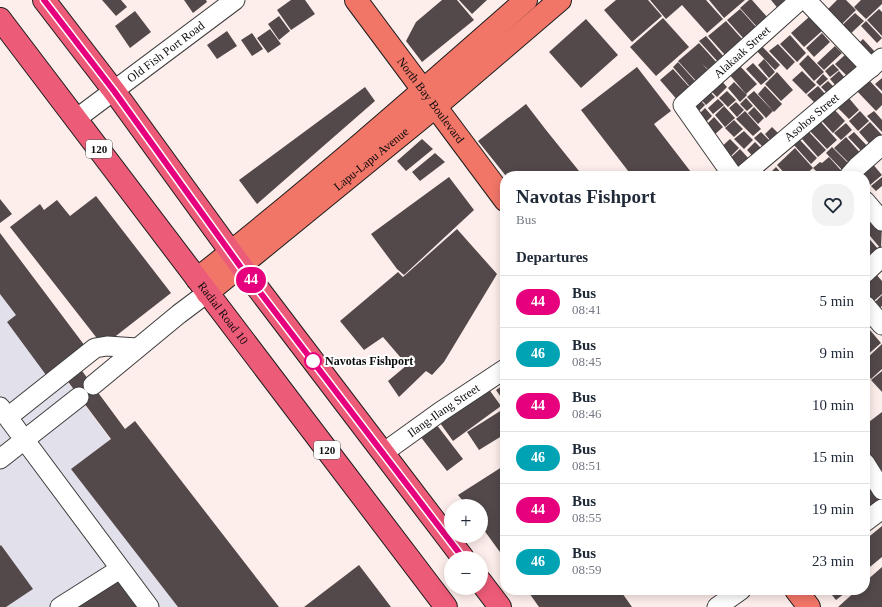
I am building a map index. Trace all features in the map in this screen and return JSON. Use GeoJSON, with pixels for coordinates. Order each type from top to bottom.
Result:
{"type":"FeatureCollection","features":[{"type":"Feature","properties":{"kind":"highway"},"geometry":{"type":"LineString","coordinates":[[44,0],[114,91],[236,259],[458,551]]}},
{"type":"Feature","properties":{"kind":"highway","name":"Radial Road 10"},"geometry":{"type":"LineString","coordinates":[[0,19],[202,286],[442,586],[446,607]]}},
{"type":"Feature","properties":{"kind":"highway"},"geometry":{"type":"LineString","coordinates":[[488,591],[500,607]]}},
{"type":"Feature","properties":{"kind":"main road","name":"North Bay Boulevard"},"geometry":{"type":"LineString","coordinates":[[356,0],[500,193]]}},
{"type":"Feature","properties":{"kind":"main road","name":"Lapu-Lapu Avenue"},"geometry":{"type":"LineString","coordinates":[[429,99],[526,0]]}},
{"type":"Feature","properties":{"kind":"main road","name":"Lapu-Lapu Avenue"},"geometry":{"type":"LineString","coordinates":[[202,286],[429,99],[560,0]]}},
{"type":"Feature","properties":{"kind":"main road"},"geometry":{"type":"LineString","coordinates":[[800,595],[809,607]]}},
{"type":"Feature","properties":{"kind":"street","name":"Old Fish Port Road"},"geometry":{"type":"LineString","coordinates":[[76,119],[235,0]]}},
{"type":"Feature","properties":{"kind":"street","name":"Alakaak Street"},"geometry":{"type":"LineString","coordinates":[[729,171],[683,105],[800,0]]}},
{"type":"Feature","properties":{"kind":"street"},"geometry":{"type":"LineString","coordinates":[[806,0],[877,63]]}},
{"type":"Feature","properties":{"kind":"street","name":"Asohos Street"},"geometry":{"type":"LineString","coordinates":[[748,171],[877,63]]}},
{"type":"Feature","properties":{"kind":"street"},"geometry":{"type":"LineString","coordinates":[[853,171],[882,146]]}},
{"type":"Feature","properties":{"kind":"street"},"geometry":{"type":"LineString","coordinates":[[870,207],[882,221]]}},
{"type":"Feature","properties":{"kind":"street"},"geometry":{"type":"LineString","coordinates":[[870,268],[882,257]]}},
{"type":"Feature","properties":{"kind":"street","name":"Lapu-Lapu Avenue"},"geometry":{"type":"LineString","coordinates":[[0,459],[86,391],[178,314],[189,289],[202,286]]}},
{"type":"Feature","properties":{"kind":"street"},"geometry":{"type":"LineString","coordinates":[[870,311],[882,325]]}},
{"type":"Feature","properties":{"kind":"street"},"geometry":{"type":"LineString","coordinates":[[137,348],[107,346],[95,348],[4,412],[149,607]]}},
{"type":"Feature","properties":{"kind":"street","name":"Ilang-Ilang Street"},"geometry":{"type":"LineString","coordinates":[[383,453],[440,412],[500,372]]}},
{"type":"Feature","properties":{"kind":"street"},"geometry":{"type":"LineString","coordinates":[[870,471],[882,490]]}},
{"type":"Feature","properties":{"kind":"street"},"geometry":{"type":"LineString","coordinates":[[870,518],[882,509]]}},
{"type":"Feature","properties":{"kind":"street"},"geometry":{"type":"LineString","coordinates":[[60,607],[120,569]]}},
{"type":"Feature","properties":{"kind":"street"},"geometry":{"type":"LineString","coordinates":[[717,607],[734,595]]}},
{"type":"Feature","properties":{"kind":"shaded area"},"geometry":{"type":"Polygon","coordinates":[[[0,291],[235,607],[0,607],[0,291]]]}},
{"type":"Feature","properties":{"kind":"building"},"geometry":{"type":"Polygon","coordinates":[[[102,0],[121,0],[127,7],[116,16],[102,0]]]}},
{"type":"Feature","properties":{"kind":"building"},"geometry":{"type":"Polygon","coordinates":[[[184,0],[206,0],[207,2],[193,13],[184,0]]]}},
{"type":"Feature","properties":{"kind":"building"},"geometry":{"type":"Polygon","coordinates":[[[291,0],[305,0],[315,14],[291,30],[277,10],[291,0]]]}},
{"type":"Feature","properties":{"kind":"building"},"geometry":{"type":"Polygon","coordinates":[[[442,0],[457,0],[474,20],[422,62],[406,41],[416,22],[442,0]]]}},
{"type":"Feature","properties":{"kind":"building"},"geometry":{"type":"Polygon","coordinates":[[[459,0],[487,0],[472,14],[459,0]]]}},
{"type":"Feature","properties":{"kind":"building"},"geometry":{"type":"Polygon","coordinates":[[[616,0],[648,0],[662,16],[632,42],[604,10],[616,0]]]}},
{"type":"Feature","properties":{"kind":"building"},"geometry":{"type":"Polygon","coordinates":[[[650,0],[706,0],[723,19],[707,33],[682,5],[666,19],[650,0]]]}},
{"type":"Feature","properties":{"kind":"building"},"geometry":{"type":"Polygon","coordinates":[[[709,0],[745,0],[724,18],[709,0]]]}},
{"type":"Feature","properties":{"kind":"building"},"geometry":{"type":"Polygon","coordinates":[[[749,0],[752,0],[769,19],[758,28],[740,8],[749,0]]]}},
{"type":"Feature","properties":{"kind":"building"},"geometry":{"type":"Polygon","coordinates":[[[771,0],[792,0],[780,11],[771,0]]]}},
{"type":"Feature","properties":{"kind":"building"},"geometry":{"type":"Polygon","coordinates":[[[837,0],[846,0],[856,10],[837,29],[823,14],[837,0]]]}},
{"type":"Feature","properties":{"kind":"building"},"geometry":{"type":"Polygon","coordinates":[[[861,0],[882,0],[882,4],[866,19],[854,7],[861,0]]]}},
{"type":"Feature","properties":{"kind":"building"},"geometry":{"type":"Polygon","coordinates":[[[740,9],[757,28],[744,39],[727,20],[740,9]]]}},
{"type":"Feature","properties":{"kind":"building"},"geometry":{"type":"Polygon","coordinates":[[[879,9],[882,12],[882,36],[867,20],[879,9]]]}},
{"type":"Feature","properties":{"kind":"building"},"geometry":{"type":"Polygon","coordinates":[[[135,11],[151,32],[130,48],[115,26],[135,11]]]}},
{"type":"Feature","properties":{"kind":"building"},"geometry":{"type":"Polygon","coordinates":[[[855,13],[864,21],[846,38],[837,30],[855,13]]]}},
{"type":"Feature","properties":{"kind":"building"},"geometry":{"type":"Polygon","coordinates":[[[279,16],[290,31],[279,40],[268,24],[279,16]]]}},
{"type":"Feature","properties":{"kind":"building"},"geometry":{"type":"Polygon","coordinates":[[[809,17],[822,31],[804,47],[791,33],[809,17]]]}},
{"type":"Feature","properties":{"kind":"building"},"geometry":{"type":"Polygon","coordinates":[[[663,18],[689,47],[656,76],[630,47],[663,18]]]}},
{"type":"Feature","properties":{"kind":"building"},"geometry":{"type":"Polygon","coordinates":[[[586,19],[618,55],[581,88],[549,52],[586,19]]]}},
{"type":"Feature","properties":{"kind":"building"},"geometry":{"type":"Polygon","coordinates":[[[726,21],[743,40],[725,55],[708,36],[726,21]]]}},
{"type":"Feature","properties":{"kind":"building"},"geometry":{"type":"Polygon","coordinates":[[[866,21],[882,38],[877,43],[861,26],[866,21]]]}},
{"type":"Feature","properties":{"kind":"building"},"geometry":{"type":"Polygon","coordinates":[[[270,29],[281,44],[268,53],[257,38],[270,29]]]}},
{"type":"Feature","properties":{"kind":"building"},"geometry":{"type":"Polygon","coordinates":[[[227,31],[237,46],[217,59],[207,45],[227,31]]]}},
{"type":"Feature","properties":{"kind":"building"},"geometry":{"type":"Polygon","coordinates":[[[252,33],[263,49],[252,56],[241,40],[252,33]]]}},
{"type":"Feature","properties":{"kind":"building"},"geometry":{"type":"Polygon","coordinates":[[[822,33],[830,42],[814,57],[806,48],[822,33]]]}},
{"type":"Feature","properties":{"kind":"building"},"geometry":{"type":"Polygon","coordinates":[[[790,35],[806,53],[797,62],[780,44],[790,35]]]}},
{"type":"Feature","properties":{"kind":"building"},"geometry":{"type":"Polygon","coordinates":[[[706,36],[725,58],[719,63],[699,41],[706,36]]]}},
{"type":"Feature","properties":{"kind":"building"},"geometry":{"type":"Polygon","coordinates":[[[863,39],[876,53],[868,61],[855,47],[863,39]]]}},
{"type":"Feature","properties":{"kind":"building"},"geometry":{"type":"Polygon","coordinates":[[[699,43],[718,64],[710,71],[702,64],[710,72],[698,83],[678,61],[699,43]]]}},
{"type":"Feature","properties":{"kind":"building"},"geometry":{"type":"Polygon","coordinates":[[[759,43],[780,65],[775,70],[754,48],[759,43]]]}},
{"type":"Feature","properties":{"kind":"building"},"geometry":{"type":"Polygon","coordinates":[[[778,44],[795,62],[787,70],[769,51],[778,44]]]}},
{"type":"Feature","properties":{"kind":"building"},"geometry":{"type":"Polygon","coordinates":[[[835,46],[842,53],[824,70],[817,63],[835,46]]]}},
{"type":"Feature","properties":{"kind":"building"},"geometry":{"type":"Polygon","coordinates":[[[847,53],[865,71],[853,82],[835,64],[847,53]]]}},
{"type":"Feature","properties":{"kind":"building"},"geometry":{"type":"Polygon","coordinates":[[[808,55],[824,72],[814,81],[799,64],[808,55]]]}},
{"type":"Feature","properties":{"kind":"building"},"geometry":{"type":"Polygon","coordinates":[[[764,59],[775,72],[769,78],[758,65],[764,59]]]}},
{"type":"Feature","properties":{"kind":"building"},"geometry":{"type":"Polygon","coordinates":[[[678,62],[697,83],[691,88],[673,67],[678,62]]]}},
{"type":"Feature","properties":{"kind":"building"},"geometry":{"type":"Polygon","coordinates":[[[753,63],[768,79],[761,85],[746,69],[753,63]]]}},
{"type":"Feature","properties":{"kind":"building"},"geometry":{"type":"Polygon","coordinates":[[[738,64],[757,84],[746,94],[728,73],[738,64]]]}},
{"type":"Feature","properties":{"kind":"building"},"geometry":{"type":"Polygon","coordinates":[[[833,64],[839,70],[830,77],[825,71],[833,64]]]}},
{"type":"Feature","properties":{"kind":"building"},"geometry":{"type":"Polygon","coordinates":[[[637,67],[671,111],[654,124],[690,171],[628,171],[581,110],[637,67]]]}},
{"type":"Feature","properties":{"kind":"building"},"geometry":{"type":"Polygon","coordinates":[[[673,69],[692,90],[679,102],[660,80],[673,69]]]}},
{"type":"Feature","properties":{"kind":"building"},"geometry":{"type":"Polygon","coordinates":[[[802,71],[816,85],[806,94],[792,80],[802,71]]]}},
{"type":"Feature","properties":{"kind":"building"},"geometry":{"type":"Polygon","coordinates":[[[839,71],[845,78],[836,86],[830,79],[839,71]]]}},
{"type":"Feature","properties":{"kind":"building"},"geometry":{"type":"Polygon","coordinates":[[[777,72],[793,90],[781,101],[765,84],[777,72]]]}},
{"type":"Feature","properties":{"kind":"building"},"geometry":{"type":"Polygon","coordinates":[[[823,74],[828,79],[820,86],[816,82],[823,74]]]}},
{"type":"Feature","properties":{"kind":"building"},"geometry":{"type":"Polygon","coordinates":[[[718,77],[727,87],[717,97],[707,87],[718,77]]]}},
{"type":"Feature","properties":{"kind":"building"},"geometry":{"type":"Polygon","coordinates":[[[867,78],[882,94],[882,105],[876,111],[855,89],[867,78]]]}},
{"type":"Feature","properties":{"kind":"building"},"geometry":{"type":"Polygon","coordinates":[[[882,78],[882,91],[875,84],[882,78]]]}},
{"type":"Feature","properties":{"kind":"building"},"geometry":{"type":"Polygon","coordinates":[[[828,81],[834,87],[827,93],[821,87],[828,81]]]}},
{"type":"Feature","properties":{"kind":"building"},"geometry":{"type":"Polygon","coordinates":[[[734,82],[747,95],[740,102],[728,88],[734,82]]]}},
{"type":"Feature","properties":{"kind":"building"},"geometry":{"type":"Polygon","coordinates":[[[765,86],[782,104],[774,112],[758,94],[765,86]]]}},
{"type":"Feature","properties":{"kind":"building"},"geometry":{"type":"Polygon","coordinates":[[[818,86],[826,95],[816,104],[807,95],[818,86]]]}},
{"type":"Feature","properties":{"kind":"building"},"geometry":{"type":"Polygon","coordinates":[[[365,87],[375,101],[257,204],[239,180],[365,87]]]}},
{"type":"Feature","properties":{"kind":"building"},"geometry":{"type":"Polygon","coordinates":[[[707,89],[715,97],[706,105],[698,96],[707,89]]]}},
{"type":"Feature","properties":{"kind":"building"},"geometry":{"type":"Polygon","coordinates":[[[727,91],[736,100],[728,107],[719,98],[727,91]]]}},
{"type":"Feature","properties":{"kind":"building"},"geometry":{"type":"Polygon","coordinates":[[[754,91],[773,111],[766,118],[747,97],[754,91]]]}},
{"type":"Feature","properties":{"kind":"building"},"geometry":{"type":"Polygon","coordinates":[[[697,97],[705,105],[695,115],[687,107],[697,97]]]}},
{"type":"Feature","properties":{"kind":"building"},"geometry":{"type":"Polygon","coordinates":[[[848,97],[859,110],[849,119],[837,107],[848,97]]]}},
{"type":"Feature","properties":{"kind":"building"},"geometry":{"type":"Polygon","coordinates":[[[746,98],[753,106],[747,111],[740,104],[746,98]]]}},
{"type":"Feature","properties":{"kind":"building"},"geometry":{"type":"Polygon","coordinates":[[[718,99],[724,105],[713,114],[708,108],[718,99]]]}},
{"type":"Feature","properties":{"kind":"building"},"geometry":{"type":"Polygon","coordinates":[[[736,102],[744,110],[737,117],[729,108],[736,102]]]}},
{"type":"Feature","properties":{"kind":"building"},"geometry":{"type":"Polygon","coordinates":[[[526,104],[579,171],[502,171],[478,141],[526,104]]]}},
{"type":"Feature","properties":{"kind":"building"},"geometry":{"type":"Polygon","coordinates":[[[724,106],[735,118],[725,127],[715,115],[724,106]]]}},
{"type":"Feature","properties":{"kind":"building"},"geometry":{"type":"Polygon","coordinates":[[[754,107],[764,118],[758,124],[748,113],[754,107]]]}},
{"type":"Feature","properties":{"kind":"building"},"geometry":{"type":"Polygon","coordinates":[[[832,107],[845,121],[833,133],[820,119],[832,107]]]}},
{"type":"Feature","properties":{"kind":"building"},"geometry":{"type":"Polygon","coordinates":[[[705,108],[712,116],[705,123],[698,115],[705,108]]]}},
{"type":"Feature","properties":{"kind":"building"},"geometry":{"type":"Polygon","coordinates":[[[745,111],[761,129],[753,136],[736,119],[745,111]]]}},
{"type":"Feature","properties":{"kind":"building"},"geometry":{"type":"Polygon","coordinates":[[[860,111],[869,121],[858,131],[849,121],[860,111]]]}},
{"type":"Feature","properties":{"kind":"building"},"geometry":{"type":"Polygon","coordinates":[[[874,111],[882,120],[882,132],[867,116],[874,111]]]}},
{"type":"Feature","properties":{"kind":"building"},"geometry":{"type":"Polygon","coordinates":[[[714,117],[723,127],[712,137],[704,127],[714,117]]]}},
{"type":"Feature","properties":{"kind":"building"},"geometry":{"type":"Polygon","coordinates":[[[734,120],[743,129],[734,137],[725,128],[734,120]]]}},
{"type":"Feature","properties":{"kind":"building"},"geometry":{"type":"Polygon","coordinates":[[[819,120],[837,140],[827,149],[809,130],[819,120]]]}},
{"type":"Feature","properties":{"kind":"building"},"geometry":{"type":"Polygon","coordinates":[[[870,122],[882,135],[882,142],[874,149],[859,132],[870,122]]]}},
{"type":"Feature","properties":{"kind":"building"},"geometry":{"type":"Polygon","coordinates":[[[846,123],[852,130],[841,140],[834,133],[846,123]]]}},
{"type":"Feature","properties":{"kind":"building"},"geometry":{"type":"Polygon","coordinates":[[[772,127],[778,133],[770,140],[765,134],[772,127]]]}},
{"type":"Feature","properties":{"kind":"building"},"geometry":{"type":"Polygon","coordinates":[[[744,131],[753,140],[744,149],[734,139],[744,131]]]}},
{"type":"Feature","properties":{"kind":"building"},"geometry":{"type":"Polygon","coordinates":[[[761,132],[770,141],[763,147],[754,138],[761,132]]]}},
{"type":"Feature","properties":{"kind":"building"},"geometry":{"type":"Polygon","coordinates":[[[809,132],[826,150],[818,157],[802,139],[809,132]]]}},
{"type":"Feature","properties":{"kind":"building"},"geometry":{"type":"Polygon","coordinates":[[[854,132],[871,150],[865,155],[848,137],[854,132]]]}},
{"type":"Feature","properties":{"kind":"building"},"geometry":{"type":"Polygon","coordinates":[[[846,137],[863,156],[852,166],[834,148],[846,137]]]}},
{"type":"Feature","properties":{"kind":"building"},"geometry":{"type":"Polygon","coordinates":[[[422,139],[433,149],[406,171],[397,161],[422,139]]]}},
{"type":"Feature","properties":{"kind":"building"},"geometry":{"type":"Polygon","coordinates":[[[730,139],[739,148],[727,160],[718,150],[730,139]]]}},
{"type":"Feature","properties":{"kind":"building"},"geometry":{"type":"Polygon","coordinates":[[[799,139],[817,158],[811,164],[793,144],[799,139]]]}},
{"type":"Feature","properties":{"kind":"building"},"geometry":{"type":"Polygon","coordinates":[[[755,142],[767,154],[758,162],[747,150],[755,142]]]}},
{"type":"Feature","properties":{"kind":"building"},"geometry":{"type":"Polygon","coordinates":[[[832,147],[854,169],[852,171],[843,171],[826,153],[832,147]]]}},
{"type":"Feature","properties":{"kind":"building"},"geometry":{"type":"Polygon","coordinates":[[[795,148],[813,168],[810,171],[782,171],[777,165],[795,148]]]}},
{"type":"Feature","properties":{"kind":"building"},"geometry":{"type":"Polygon","coordinates":[[[740,149],[750,160],[738,171],[734,171],[726,162],[740,149]]]}},
{"type":"Feature","properties":{"kind":"building"},"geometry":{"type":"Polygon","coordinates":[[[435,153],[445,162],[420,181],[412,172],[435,153]]]}},
{"type":"Feature","properties":{"kind":"building"},"geometry":{"type":"Polygon","coordinates":[[[829,157],[842,171],[816,171],[813,168],[820,162],[822,163],[829,157]]]}},
{"type":"Feature","properties":{"kind":"building"},"geometry":{"type":"Polygon","coordinates":[[[871,162],[882,175],[870,185],[870,171],[860,171],[871,162]]]}},
{"type":"Feature","properties":{"kind":"building"},"geometry":{"type":"Polygon","coordinates":[[[776,167],[780,171],[772,171],[776,167]]]}},
{"type":"Feature","properties":{"kind":"building"},"geometry":{"type":"Polygon","coordinates":[[[449,177],[474,210],[404,275],[397,269],[371,234],[449,177]]]}},
{"type":"Feature","properties":{"kind":"building"},"geometry":{"type":"Polygon","coordinates":[[[882,177],[882,186],[876,191],[871,186],[882,177]]]}},
{"type":"Feature","properties":{"kind":"building"},"geometry":{"type":"Polygon","coordinates":[[[96,196],[171,293],[103,346],[10,227],[40,204],[44,210],[57,200],[70,216],[96,196]]]}},
{"type":"Feature","properties":{"kind":"building"},"geometry":{"type":"Polygon","coordinates":[[[0,199],[12,214],[0,223],[0,199]]]}},
{"type":"Feature","properties":{"kind":"building"},"geometry":{"type":"Polygon","coordinates":[[[875,217],[882,225],[881,249],[870,236],[870,222],[875,217]]]}},
{"type":"Feature","properties":{"kind":"building"},"geometry":{"type":"Polygon","coordinates":[[[457,229],[497,274],[444,362],[432,375],[426,371],[399,397],[388,381],[407,365],[383,337],[364,350],[340,321],[398,272],[403,277],[457,229]]]}},
{"type":"Feature","properties":{"kind":"building"},"geometry":{"type":"Polygon","coordinates":[[[0,233],[88,350],[74,360],[125,429],[135,421],[279,607],[178,607],[71,469],[111,439],[60,371],[49,379],[7,322],[16,315],[0,294],[0,233]]]}},
{"type":"Feature","properties":{"kind":"building"},"geometry":{"type":"Polygon","coordinates":[[[870,240],[879,250],[870,258],[870,240]]]}},
{"type":"Feature","properties":{"kind":"building"},"geometry":{"type":"Polygon","coordinates":[[[875,273],[882,281],[882,294],[870,304],[870,278],[875,273]]]}},
{"type":"Feature","properties":{"kind":"building"},"geometry":{"type":"Polygon","coordinates":[[[882,295],[882,306],[875,312],[870,307],[882,295]]]}},
{"type":"Feature","properties":{"kind":"building"},"geometry":{"type":"Polygon","coordinates":[[[870,330],[881,343],[870,353],[870,330]]]}},
{"type":"Feature","properties":{"kind":"building"},"geometry":{"type":"Polygon","coordinates":[[[882,344],[882,369],[871,379],[870,378],[870,355],[882,344]]]}},
{"type":"Feature","properties":{"kind":"building"},"geometry":{"type":"Polygon","coordinates":[[[882,371],[882,392],[871,380],[882,371]]]}},
{"type":"Feature","properties":{"kind":"building"},"geometry":{"type":"Polygon","coordinates":[[[500,387],[500,396],[496,390],[500,387]]]}},
{"type":"Feature","properties":{"kind":"building"},"geometry":{"type":"Polygon","coordinates":[[[488,388],[500,405],[500,407],[453,441],[440,423],[488,388]]]}},
{"type":"Feature","properties":{"kind":"building"},"geometry":{"type":"Polygon","coordinates":[[[500,411],[500,437],[479,450],[467,432],[500,411]]]}},
{"type":"Feature","properties":{"kind":"building"},"geometry":{"type":"Polygon","coordinates":[[[882,412],[882,471],[870,455],[870,421],[882,412]]]}},
{"type":"Feature","properties":{"kind":"building"},"geometry":{"type":"Polygon","coordinates":[[[436,424],[463,459],[447,471],[420,436],[436,424]]]}},
{"type":"Feature","properties":{"kind":"building"},"geometry":{"type":"Polygon","coordinates":[[[500,468],[500,552],[488,536],[488,499],[461,499],[458,495],[500,468]]]}},
{"type":"Feature","properties":{"kind":"building"},"geometry":{"type":"Polygon","coordinates":[[[870,482],[882,498],[870,507],[870,482]]]}},
{"type":"Feature","properties":{"kind":"building"},"geometry":{"type":"Polygon","coordinates":[[[882,526],[882,557],[870,567],[870,536],[882,526]]]}},
{"type":"Feature","properties":{"kind":"building"},"geometry":{"type":"Polygon","coordinates":[[[1,545],[33,589],[6,607],[0,607],[1,545]]]}},
{"type":"Feature","properties":{"kind":"building"},"geometry":{"type":"Polygon","coordinates":[[[359,565],[391,607],[304,607],[359,565]]]}},
{"type":"Feature","properties":{"kind":"building"},"geometry":{"type":"Polygon","coordinates":[[[882,567],[882,607],[838,607],[851,595],[870,595],[870,578],[882,567]]]}},
{"type":"Feature","properties":{"kind":"building"},"geometry":{"type":"Polygon","coordinates":[[[114,577],[139,607],[68,607],[114,577]]]}},
{"type":"Feature","properties":{"kind":"building"},"geometry":{"type":"Polygon","coordinates":[[[531,595],[624,595],[632,607],[539,607],[531,595]]]}},
{"type":"Feature","properties":{"kind":"building"},"geometry":{"type":"Polygon","coordinates":[[[832,595],[842,595],[836,600],[832,595]]]}},
{"type":"Feature","properties":{"kind":"bus line","name":"44"},"geometry":{"type":"LineString","coordinates":[[44,0],[114,91],[240,266],[458,551]]}},
{"type":"Feature","properties":{"kind":"place","name":"Navotas Fishport"},"geometry":{"type":"Point","coordinates":[313,361]}}]}
